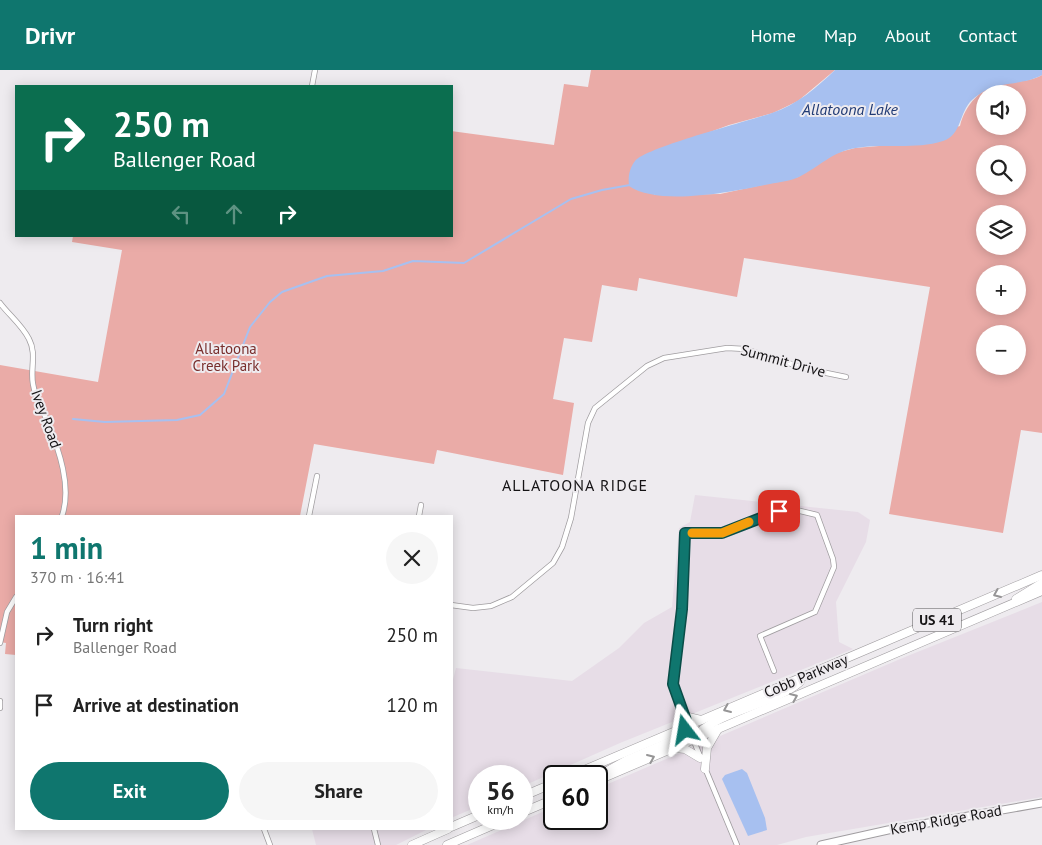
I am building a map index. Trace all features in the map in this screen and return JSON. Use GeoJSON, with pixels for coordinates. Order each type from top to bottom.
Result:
{"type":"FeatureCollection","features":[{"type":"Feature","properties":{"kind":"main road","name":"Cobb Parkway"},"geometry":{"type":"LineString","coordinates":[[596,765],[1042,575]]}},
{"type":"Feature","properties":{"kind":"main road"},"geometry":{"type":"LineString","coordinates":[[1009,606],[1020,595],[1042,583]]}},
{"type":"Feature","properties":{"kind":"main road","name":"Cobb Parkway"},"geometry":{"type":"LineString","coordinates":[[608,774],[1042,592]]}},
{"type":"Feature","properties":{"kind":"main road"},"geometry":{"type":"LineString","coordinates":[[693,740],[706,726],[768,700],[796,685],[804,676]]}},
{"type":"Feature","properties":{"kind":"main road"},"geometry":{"type":"LineString","coordinates":[[684,716],[701,720]]}},
{"type":"Feature","properties":{"kind":"main road"},"geometry":{"type":"LineString","coordinates":[[608,772],[627,760],[676,739],[688,726]]}},
{"type":"Feature","properties":{"kind":"main road"},"geometry":{"type":"LineString","coordinates":[[705,769],[707,748],[718,729]]}},
{"type":"Feature","properties":{"kind":"main road"},"geometry":{"type":"LineString","coordinates":[[673,748],[685,749],[700,758]]}},
{"type":"Feature","properties":{"kind":"main road"},"geometry":{"type":"LineString","coordinates":[[453,826],[468,820]]}},
{"type":"Feature","properties":{"kind":"main road"},"geometry":{"type":"LineString","coordinates":[[412,845],[446,830]]}},
{"type":"Feature","properties":{"kind":"main road"},"geometry":{"type":"LineString","coordinates":[[447,845],[482,830]]}},
{"type":"Feature","properties":{"kind":"street"},"geometry":{"type":"LineString","coordinates":[[312,85],[315,70]]}},
{"type":"Feature","properties":{"kind":"street","name":"Ivey Road"},"geometry":{"type":"LineString","coordinates":[[0,303],[30,340],[34,357],[33,387],[54,439],[63,468],[65,491],[62,515]]}},
{"type":"Feature","properties":{"kind":"street","name":"Summit Drive"},"geometry":{"type":"LineString","coordinates":[[453,605],[473,608],[491,606],[512,597],[553,563],[562,547],[571,518],[588,423],[595,408],[647,366],[664,358],[736,348],[758,352],[807,369],[846,377]]}},
{"type":"Feature","properties":{"kind":"street"},"geometry":{"type":"LineString","coordinates":[[309,515],[317,476]]}},
{"type":"Feature","properties":{"kind":"street"},"geometry":{"type":"LineString","coordinates":[[419,515],[421,505]]}},
{"type":"Feature","properties":{"kind":"street"},"geometry":{"type":"LineString","coordinates":[[737,845],[700,758],[673,684],[682,609],[685,533],[722,533],[788,508],[817,515],[833,559],[834,567],[815,612],[760,636],[774,671]]}},
{"type":"Feature","properties":{"kind":"street"},"geometry":{"type":"LineString","coordinates":[[0,643],[7,612],[15,599]]}},
{"type":"Feature","properties":{"kind":"street"},"geometry":{"type":"LineString","coordinates":[[0,701],[0,708]]}},
{"type":"Feature","properties":{"kind":"street","name":"Kemp Ridge Road"},"geometry":{"type":"LineString","coordinates":[[821,845],[879,832],[1042,803]]}},
{"type":"Feature","properties":{"kind":"street"},"geometry":{"type":"LineString","coordinates":[[264,830],[270,845]]}},
{"type":"Feature","properties":{"kind":"street"},"geometry":{"type":"LineString","coordinates":[[374,830],[378,845]]}},
{"type":"Feature","properties":{"kind":"shaded area"},"geometry":{"type":"Polygon","coordinates":[[[695,495],[858,512],[870,520],[866,542],[836,602],[839,642],[853,649],[620,743],[570,765],[543,765],[543,777],[533,782],[533,765],[468,765],[468,811],[453,817],[453,679],[456,668],[572,681],[619,648],[644,623],[672,607],[679,528],[690,522],[695,495]]]}},
{"type":"Feature","properties":{"kind":"shaded area"},"geometry":{"type":"Polygon","coordinates":[[[1042,602],[1042,797],[806,837],[777,845],[467,845],[501,830],[533,830],[533,816],[543,812],[543,830],[608,830],[608,784],[905,657],[1042,602]]]}},
{"type":"Feature","properties":{"kind":"shaded area"},"geometry":{"type":"Polygon","coordinates":[[[312,830],[426,830],[396,845],[316,845],[312,830]]]}},
{"type":"Feature","properties":{"kind":"green space","name":"Allatoona Creek Park"},"geometry":{"type":"Polygon","coordinates":[[[591,70],[835,70],[798,101],[773,113],[729,125],[694,138],[654,195],[720,194],[798,177],[836,153],[855,148],[879,146],[960,126],[962,118],[976,97],[976,135],[1026,135],[1026,85],[995,85],[1028,80],[1042,75],[1042,433],[1021,430],[1003,533],[889,514],[930,287],[744,258],[737,297],[639,278],[637,291],[602,285],[592,342],[564,338],[553,399],[574,403],[563,475],[437,450],[434,464],[314,444],[300,515],[15,515],[15,655],[5,654],[6,643],[0,642],[0,365],[98,382],[122,250],[72,242],[73,237],[453,237],[453,131],[554,145],[564,84],[588,87],[591,70]]]}},
{"type":"Feature","properties":{"kind":"water","name":"Allatoona Lake"},"geometry":{"type":"Polygon","coordinates":[[[835,70],[1042,70],[1042,75],[1033,79],[1003,85],[976,85],[976,97],[968,105],[954,134],[943,141],[922,145],[867,147],[848,150],[840,152],[796,178],[718,193],[659,196],[629,186],[631,167],[643,155],[699,135],[781,110],[806,95],[835,70]]]}},
{"type":"Feature","properties":{"kind":"water"},"geometry":{"type":"Polygon","coordinates":[[[742,769],[747,773],[765,818],[767,830],[748,836],[722,779],[725,775],[742,769]]]}},
{"type":"Feature","properties":{"kind":"waterway"},"geometry":{"type":"LineString","coordinates":[[73,419],[105,422],[177,420],[200,415],[224,394],[250,327],[270,302],[282,292],[327,276],[383,271],[413,261],[464,263],[571,199],[602,190],[630,185]]}},
{"type":"Feature","properties":{"kind":"slow traffic"},"geometry":{"type":"LineString","coordinates":[[692,533],[722,533],[749,522]]}},
{"type":"Feature","properties":{"kind":"district","name":"ALLATOONA RIDGE"},"geometry":{"type":"Point","coordinates":[575,485]}},
{"type":"Feature","properties":{"kind":"route"},"geometry":{"type":"LineString","coordinates":[[685,730],[688,726],[677,700],[673,684],[682,609],[685,533],[722,533],[779,511]]}}]}
